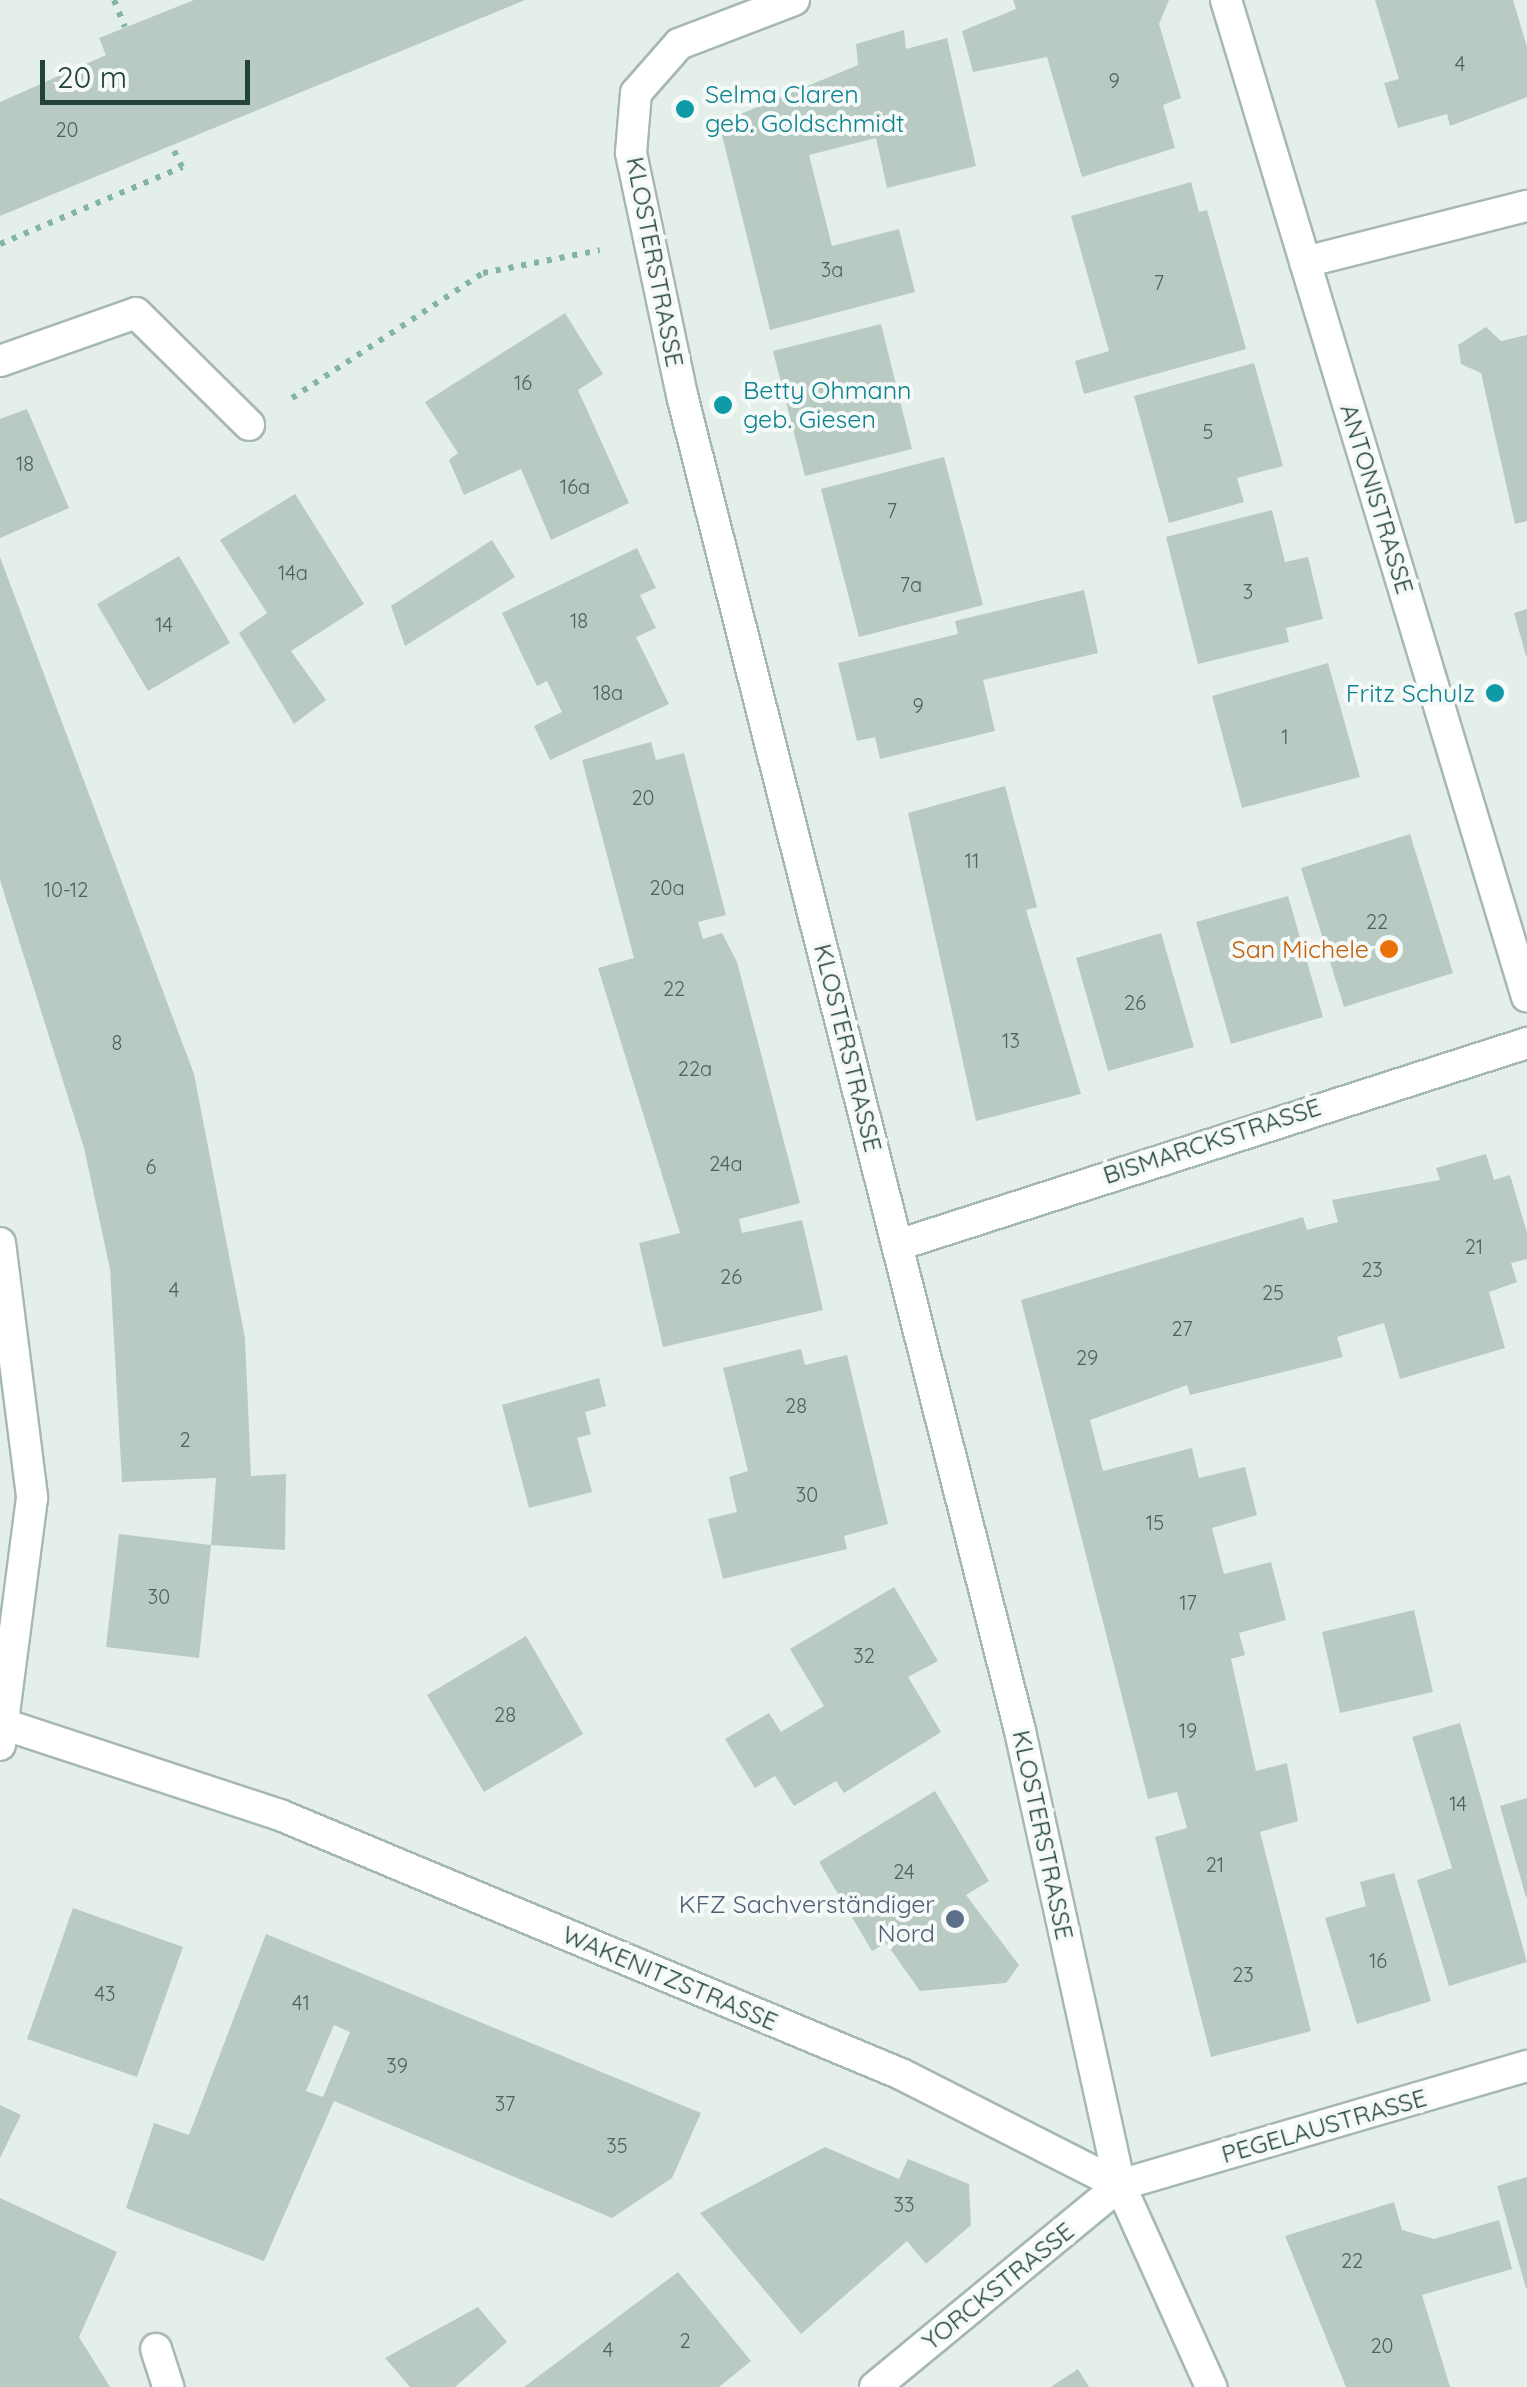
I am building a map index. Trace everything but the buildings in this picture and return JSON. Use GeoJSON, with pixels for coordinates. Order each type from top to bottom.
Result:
{"type":"FeatureCollection","features":[{"type":"Feature","properties":{"kind":"street","name":"KLOSTERSTRASSE"},"geometry":{"type":"LineString","coordinates":[[794,0],[679,44],[636,94],[631,153],[648,240],[1020,1731],[1120,2186]]}},
{"type":"Feature","properties":{"kind":"street","name":"ANTONISTRASSE"},"geometry":{"type":"LineString","coordinates":[[1226,0],[1527,997]]}},
{"type":"Feature","properties":{"kind":"street"},"geometry":{"type":"LineString","coordinates":[[1305,262],[1527,206]]}},
{"type":"Feature","properties":{"kind":"street"},"geometry":{"type":"LineString","coordinates":[[0,361],[136,313],[249,426]]}},
{"type":"Feature","properties":{"kind":"street","name":"BISMARCKSTRASSE"},"geometry":{"type":"LineString","coordinates":[[898,1246],[1527,1043]]}},
{"type":"Feature","properties":{"kind":"street"},"geometry":{"type":"LineString","coordinates":[[0,1243],[32,1498],[2,1732]]}},
{"type":"Feature","properties":{"kind":"street","name":"WAKENITZSTRASSE"},"geometry":{"type":"LineString","coordinates":[[2,1732],[280,1814],[902,2074],[1120,2186]]}},
{"type":"Feature","properties":{"kind":"street","name":"PEGELAUSTRASSE"},"geometry":{"type":"LineString","coordinates":[[1120,2186],[1527,2066]]}},
{"type":"Feature","properties":{"kind":"street"},"geometry":{"type":"LineString","coordinates":[[1120,2186],[1211,2387]]}},
{"type":"Feature","properties":{"kind":"street","name":"YORCKSTRASSE"},"geometry":{"type":"LineString","coordinates":[[875,2387],[1120,2186]]}},
{"type":"Feature","properties":{"kind":"street"},"geometry":{"type":"LineString","coordinates":[[156,2350],[168,2387]]}},
{"type":"Feature","properties":{"kind":"path"},"geometry":{"type":"LineString","coordinates":[[114,0],[125,27]]}},
{"type":"Feature","properties":{"kind":"path"},"geometry":{"type":"LineString","coordinates":[[0,244],[182,167],[172,144]]}},
{"type":"Feature","properties":{"kind":"path"},"geometry":{"type":"LineString","coordinates":[[249,426],[483,274],[648,240]]}},
{"type":"Feature","properties":{"kind":"place","name":"Selma Claren geb. Goldschmidt"},"geometry":{"type":"Point","coordinates":[685,109]}},
{"type":"Feature","properties":{"kind":"place","name":"Betty Ohmann geb. Giesen"},"geometry":{"type":"Point","coordinates":[723,405]}},
{"type":"Feature","properties":{"kind":"place","name":"Fritz Schulz"},"geometry":{"type":"Point","coordinates":[1495,693]}},
{"type":"Feature","properties":{"kind":"place","name":"San Michele"},"geometry":{"type":"Point","coordinates":[1389,949]}},
{"type":"Feature","properties":{"kind":"place","name":"KFZ Sachverständiger Nord"},"geometry":{"type":"Point","coordinates":[955,1919]}}]}
